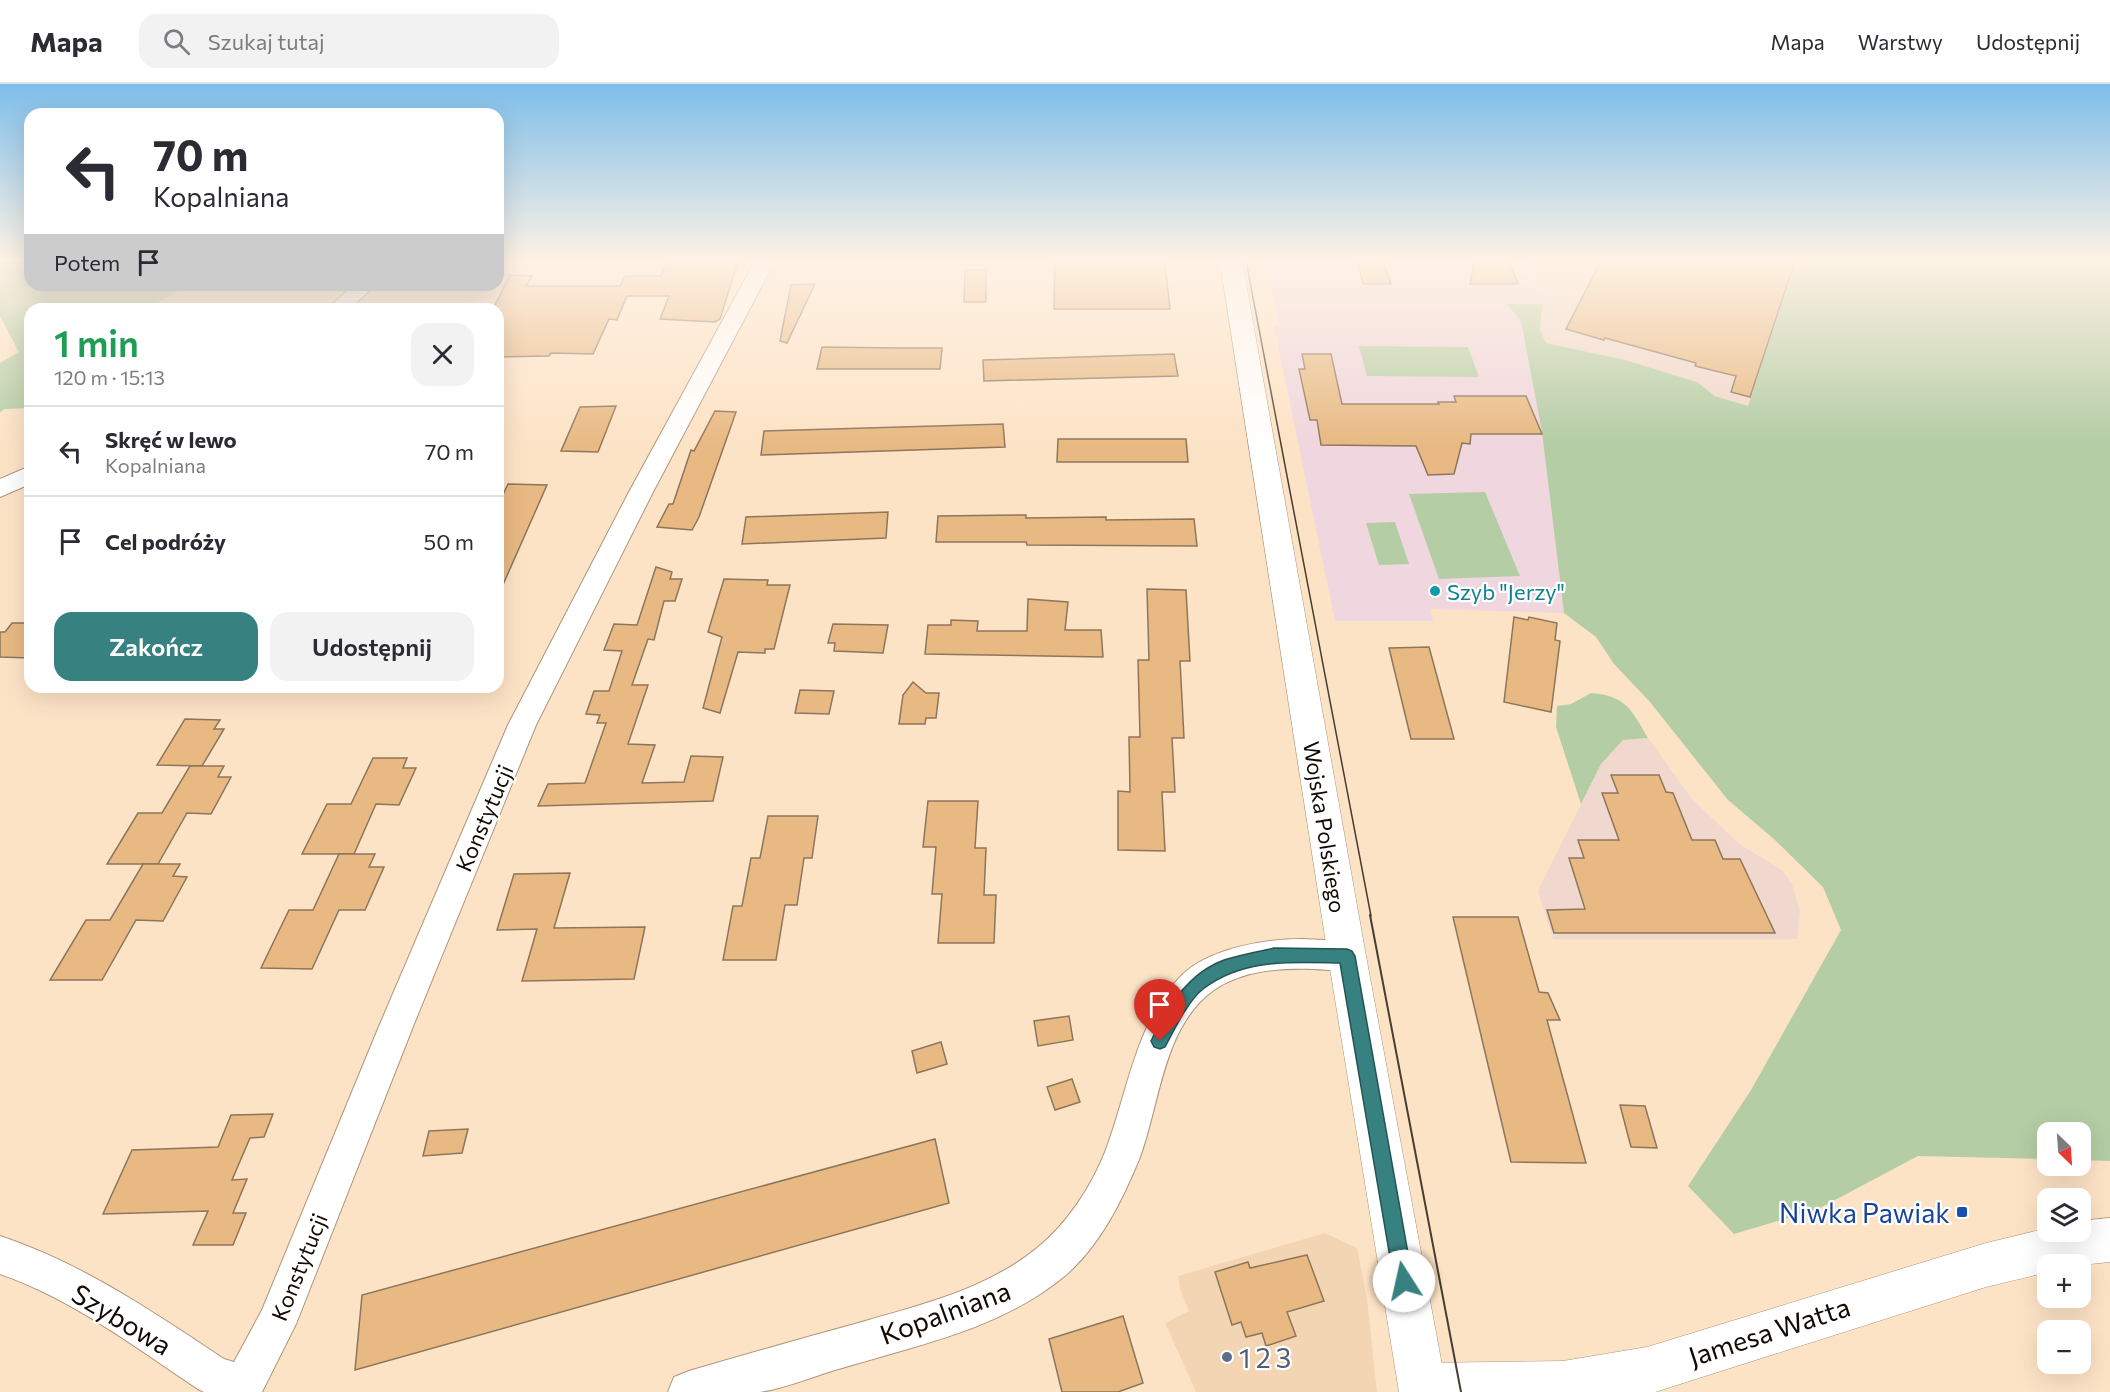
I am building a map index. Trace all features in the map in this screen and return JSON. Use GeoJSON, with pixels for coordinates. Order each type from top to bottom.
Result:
{"type":"FeatureCollection","features":[{"type":"Feature","properties":{"kind":"main road","name":"Wojska Polskiego"},"geometry":{"type":"LineString","coordinates":[[1241,322],[1347,956],[1423,1390]]}},
{"type":"Feature","properties":{"kind":"main road","name":"Jamesa Watta"},"geometry":{"type":"LineString","coordinates":[[1423,1390],[1568,1386],[1611,1380],[1647,1371],[1986,1265],[2073,1244],[2110,1240]]}},
{"type":"Feature","properties":{"kind":"street","name":"Konstytucji"},"geometry":{"type":"LineString","coordinates":[[240,1390],[276,1324],[397,1024],[522,725],[641,492],[732,322]]}},
{"type":"Feature","properties":{"kind":"street"},"geometry":{"type":"LineString","coordinates":[[0,489],[24,477]]}},
{"type":"Feature","properties":{"kind":"street","name":"Kopalniana"},"geometry":{"type":"LineString","coordinates":[[689,1392],[926,1323],[1001,1296],[1029,1278],[1054,1259],[1072,1240],[1110,1184],[1123,1154],[1160,1041],[1170,1020],[1196,985],[1226,967],[1258,957],[1274,955],[1347,956]]}},
{"type":"Feature","properties":{"kind":"street","name":"Szybowa"},"geometry":{"type":"LineString","coordinates":[[0,1255],[44,1272],[116,1311],[212,1375],[240,1390]]}},
{"type":"Feature","properties":{"kind":"shaded area"},"geometry":{"type":"Polygon","coordinates":[[[1279,322],[1521,322],[1542,432],[1564,613],[1430,609],[1433,621],[1335,621],[1274,326],[1280,325],[1279,322]]]}},
{"type":"Feature","properties":{"kind":"shaded area"},"geometry":{"type":"Polygon","coordinates":[[[1541,322],[1776,322],[1748,406],[1715,396],[1697,382],[1625,360],[1545,343],[1540,330],[1541,322]]]}},
{"type":"Feature","properties":{"kind":"shaded area"},"geometry":{"type":"Polygon","coordinates":[[[1648,738],[1692,799],[1738,843],[1783,871],[1792,884],[1800,911],[1797,939],[1553,939],[1538,891],[1601,764],[1623,740],[1648,738]]]}},
{"type":"Feature","properties":{"kind":"shaded area"},"geometry":{"type":"Polygon","coordinates":[[[1325,1233],[1357,1248],[1367,1299],[1377,1392],[1196,1392],[1165,1323],[1189,1311],[1180,1289],[1178,1276],[1325,1233]]]}},
{"type":"Feature","properties":{"kind":"green space"},"geometry":{"type":"Polygon","coordinates":[[[3,322],[24,322],[24,408],[5,409],[0,412],[0,363],[19,352],[3,322]]]}},
{"type":"Feature","properties":{"kind":"green space"},"geometry":{"type":"Polygon","coordinates":[[[1521,322],[1541,322],[1540,330],[1546,343],[1625,360],[1697,382],[1715,396],[1748,406],[1776,322],[2110,322],[2110,1161],[2091,1160],[2091,1122],[2037,1122],[2037,1159],[1918,1156],[1818,1209],[1734,1234],[1688,1186],[1751,1090],[1841,930],[1823,887],[1775,840],[1728,800],[1650,702],[1614,664],[1596,637],[1564,613],[1542,432],[1521,322]]]}},
{"type":"Feature","properties":{"kind":"green space"},"geometry":{"type":"Polygon","coordinates":[[[1359,346],[1468,347],[1479,377],[1367,376],[1359,346]]]}},
{"type":"Feature","properties":{"kind":"green space"},"geometry":{"type":"Polygon","coordinates":[[[1485,492],[1520,576],[1439,579],[1409,494],[1485,492]]]}},
{"type":"Feature","properties":{"kind":"green space"},"geometry":{"type":"Polygon","coordinates":[[[1395,522],[1409,564],[1379,565],[1366,523],[1395,522]]]}},
{"type":"Feature","properties":{"kind":"green space"},"geometry":{"type":"Polygon","coordinates":[[[1591,693],[1620,701],[1632,712],[1648,738],[1623,740],[1601,764],[1581,804],[1556,727],[1557,706],[1571,704],[1591,693]]]}},
{"type":"Feature","properties":{"kind":"building"},"geometry":{"type":"Polygon","coordinates":[[[504,322],[608,322],[593,354],[551,353],[549,356],[504,357],[504,322]]]}},
{"type":"Feature","properties":{"kind":"building"},"geometry":{"type":"Polygon","coordinates":[[[784,322],[797,322],[787,343],[780,341],[784,322]]]}},
{"type":"Feature","properties":{"kind":"building"},"geometry":{"type":"Polygon","coordinates":[[[1570,322],[1775,322],[1750,397],[1731,392],[1736,376],[1695,366],[1696,363],[1566,329],[1570,322]]]}},
{"type":"Feature","properties":{"kind":"building"},"geometry":{"type":"Polygon","coordinates":[[[822,347],[942,348],[940,369],[817,369],[822,347]]]}},
{"type":"Feature","properties":{"kind":"building"},"geometry":{"type":"Polygon","coordinates":[[[1174,354],[1178,376],[984,381],[983,360],[1174,354]]]}},
{"type":"Feature","properties":{"kind":"building"},"geometry":{"type":"Polygon","coordinates":[[[1302,354],[1331,354],[1342,404],[1439,404],[1438,402],[1456,402],[1454,396],[1526,396],[1542,434],[1471,434],[1470,444],[1462,443],[1454,474],[1428,475],[1416,446],[1321,445],[1317,420],[1310,420],[1299,369],[1305,369],[1302,354]]]}},
{"type":"Feature","properties":{"kind":"building"},"geometry":{"type":"Polygon","coordinates":[[[616,406],[598,452],[561,451],[580,407],[616,406]]]}},
{"type":"Feature","properties":{"kind":"building"},"geometry":{"type":"Polygon","coordinates":[[[715,411],[736,412],[699,517],[692,530],[657,527],[669,504],[673,504],[691,450],[694,451],[715,411]]]}},
{"type":"Feature","properties":{"kind":"building"},"geometry":{"type":"Polygon","coordinates":[[[1003,424],[1005,447],[761,455],[764,431],[1003,424]]]}},
{"type":"Feature","properties":{"kind":"building"},"geometry":{"type":"Polygon","coordinates":[[[1058,439],[1186,439],[1188,462],[1057,462],[1058,439]]]}},
{"type":"Feature","properties":{"kind":"building"},"geometry":{"type":"Polygon","coordinates":[[[508,484],[547,485],[504,582],[504,492],[508,484]]]}},
{"type":"Feature","properties":{"kind":"building"},"geometry":{"type":"Polygon","coordinates":[[[888,512],[886,538],[742,544],[746,517],[888,512]]]}},
{"type":"Feature","properties":{"kind":"building"},"geometry":{"type":"Polygon","coordinates":[[[1026,515],[1026,518],[1106,517],[1106,520],[1194,519],[1197,546],[936,542],[938,516],[1026,515]]]}},
{"type":"Feature","properties":{"kind":"building"},"geometry":{"type":"Polygon","coordinates":[[[656,567],[672,572],[670,579],[682,579],[675,601],[664,601],[654,640],[648,639],[632,685],[648,685],[628,744],[655,745],[642,783],[684,782],[691,756],[723,757],[713,801],[538,806],[548,784],[585,783],[606,723],[597,723],[600,715],[586,714],[594,691],[609,691],[622,651],[604,650],[614,624],[637,625],[656,567]]]}},
{"type":"Feature","properties":{"kind":"building"},"geometry":{"type":"Polygon","coordinates":[[[724,579],[768,580],[767,585],[790,585],[774,649],[765,649],[765,653],[738,652],[720,713],[703,708],[722,637],[708,632],[724,579]]]}},
{"type":"Feature","properties":{"kind":"building"},"geometry":{"type":"Polygon","coordinates":[[[1147,589],[1186,590],[1190,661],[1180,661],[1184,738],[1172,738],[1175,792],[1162,792],[1165,851],[1118,850],[1118,791],[1130,792],[1129,737],[1140,737],[1138,660],[1149,660],[1147,589]]]}},
{"type":"Feature","properties":{"kind":"building"},"geometry":{"type":"Polygon","coordinates":[[[1028,599],[1068,602],[1065,630],[1101,630],[1103,657],[925,654],[928,625],[951,625],[951,620],[978,621],[977,631],[1027,631],[1028,599]]]}},
{"type":"Feature","properties":{"kind":"building"},"geometry":{"type":"Polygon","coordinates":[[[1514,617],[1528,620],[1529,617],[1557,623],[1555,640],[1560,641],[1551,712],[1504,702],[1514,617]]]}},
{"type":"Feature","properties":{"kind":"building"},"geometry":{"type":"Polygon","coordinates":[[[12,623],[24,623],[24,658],[0,657],[0,632],[5,632],[12,623]]]}},
{"type":"Feature","properties":{"kind":"building"},"geometry":{"type":"Polygon","coordinates":[[[833,624],[888,625],[883,653],[834,651],[835,643],[828,643],[833,624]]]}},
{"type":"Feature","properties":{"kind":"building"},"geometry":{"type":"Polygon","coordinates":[[[1429,647],[1454,739],[1411,739],[1389,648],[1429,647]]]}},
{"type":"Feature","properties":{"kind":"building"},"geometry":{"type":"Polygon","coordinates":[[[913,682],[926,693],[939,693],[936,718],[926,718],[925,724],[899,724],[903,695],[913,682]]]}},
{"type":"Feature","properties":{"kind":"building"},"geometry":{"type":"Polygon","coordinates":[[[800,690],[834,691],[829,714],[795,713],[800,690]]]}},
{"type":"Feature","properties":{"kind":"building"},"geometry":{"type":"Polygon","coordinates":[[[185,719],[220,720],[214,729],[224,729],[202,766],[157,765],[185,719]]]}},
{"type":"Feature","properties":{"kind":"building"},"geometry":{"type":"Polygon","coordinates":[[[373,758],[407,758],[403,768],[416,768],[399,805],[376,804],[354,854],[302,854],[327,804],[351,804],[373,758]]]}},
{"type":"Feature","properties":{"kind":"building"},"geometry":{"type":"Polygon","coordinates":[[[190,766],[224,766],[218,777],[231,777],[211,814],[187,813],[158,864],[107,864],[138,813],[162,813],[190,766]]]}},
{"type":"Feature","properties":{"kind":"building"},"geometry":{"type":"Polygon","coordinates":[[[1611,775],[1659,775],[1666,792],[1673,793],[1692,840],[1715,840],[1723,859],[1740,859],[1775,933],[1554,933],[1547,910],[1585,909],[1569,858],[1584,858],[1578,840],[1619,840],[1602,793],[1618,793],[1611,775]]]}},
{"type":"Feature","properties":{"kind":"building"},"geometry":{"type":"Polygon","coordinates":[[[928,801],[978,801],[975,848],[986,848],[984,895],[996,895],[994,943],[938,943],[942,894],[932,894],[936,847],[923,847],[928,801]]]}},
{"type":"Feature","properties":{"kind":"building"},"geometry":{"type":"Polygon","coordinates":[[[768,816],[818,816],[812,858],[804,858],[797,905],[785,905],[776,960],[723,960],[733,906],[742,906],[751,858],[760,858],[768,816]]]}},
{"type":"Feature","properties":{"kind":"building"},"geometry":{"type":"Polygon","coordinates":[[[339,854],[375,854],[369,867],[384,867],[365,910],[339,910],[312,969],[261,968],[289,910],[313,910],[339,854]]]}},
{"type":"Feature","properties":{"kind":"building"},"geometry":{"type":"Polygon","coordinates":[[[143,864],[180,864],[173,876],[187,877],[163,921],[136,920],[102,980],[50,980],[86,920],[110,920],[143,864]]]}},
{"type":"Feature","properties":{"kind":"building"},"geometry":{"type":"Polygon","coordinates":[[[570,873],[554,928],[645,927],[634,979],[522,981],[537,929],[497,930],[514,874],[570,873]]]}},
{"type":"Feature","properties":{"kind":"building"},"geometry":{"type":"Polygon","coordinates":[[[1453,917],[1518,917],[1539,992],[1548,993],[1560,1020],[1547,1020],[1586,1163],[1511,1162],[1453,917]]]}},
{"type":"Feature","properties":{"kind":"building"},"geometry":{"type":"Polygon","coordinates":[[[1069,1016],[1073,1040],[1038,1046],[1034,1021],[1069,1016]]]}},
{"type":"Feature","properties":{"kind":"building"},"geometry":{"type":"Polygon","coordinates":[[[941,1042],[947,1064],[917,1073],[912,1051],[941,1042]]]}},
{"type":"Feature","properties":{"kind":"building"},"geometry":{"type":"Polygon","coordinates":[[[1072,1079],[1080,1102],[1055,1110],[1047,1087],[1072,1079]]]}},
{"type":"Feature","properties":{"kind":"building"},"geometry":{"type":"Polygon","coordinates":[[[1620,1105],[1645,1106],[1657,1148],[1631,1147],[1620,1105]]]}},
{"type":"Feature","properties":{"kind":"building"},"geometry":{"type":"Polygon","coordinates":[[[273,1114],[264,1137],[250,1138],[232,1180],[247,1179],[233,1213],[246,1213],[233,1245],[193,1245],[208,1211],[103,1214],[132,1150],[218,1147],[231,1115],[273,1114]]]}},
{"type":"Feature","properties":{"kind":"building"},"geometry":{"type":"Polygon","coordinates":[[[468,1129],[462,1153],[423,1156],[429,1131],[468,1129]]]}},
{"type":"Feature","properties":{"kind":"building"},"geometry":{"type":"Polygon","coordinates":[[[935,1139],[949,1203],[355,1370],[362,1295],[935,1139]]]}},
{"type":"Feature","properties":{"kind":"building"},"geometry":{"type":"Polygon","coordinates":[[[1307,1255],[1324,1301],[1287,1312],[1296,1336],[1266,1346],[1262,1333],[1246,1337],[1241,1322],[1232,1325],[1215,1272],[1248,1262],[1250,1268],[1307,1255]]]}},
{"type":"Feature","properties":{"kind":"building"},"geometry":{"type":"Polygon","coordinates":[[[1123,1316],[1143,1383],[1118,1392],[1062,1392],[1049,1339],[1123,1316]]]}},
{"type":"Feature","properties":{"kind":"tram line"},"geometry":{"type":"LineString","coordinates":[[1258,322],[1371,916]]}},
{"type":"Feature","properties":{"kind":"tram line"},"geometry":{"type":"LineString","coordinates":[[1370,915],[1461,1392]]}},
{"type":"Feature","properties":{"kind":"place","name":"Szyb \"Jerzy\""},"geometry":{"type":"Point","coordinates":[1435,591]}},
{"type":"Feature","properties":{"kind":"place","name":"Niwka Pawiak"},"geometry":{"type":"Point","coordinates":[1962,1212]}},
{"type":"Feature","properties":{"kind":"place","name":"1 2 3"},"geometry":{"type":"Point","coordinates":[1227,1357]}},
{"type":"Feature","properties":{"kind":"route"},"geometry":{"type":"LineString","coordinates":[[1160,1041],[1170,1020],[1196,985],[1226,967],[1258,957],[1274,955],[1347,956],[1404,1281]]}}]}
